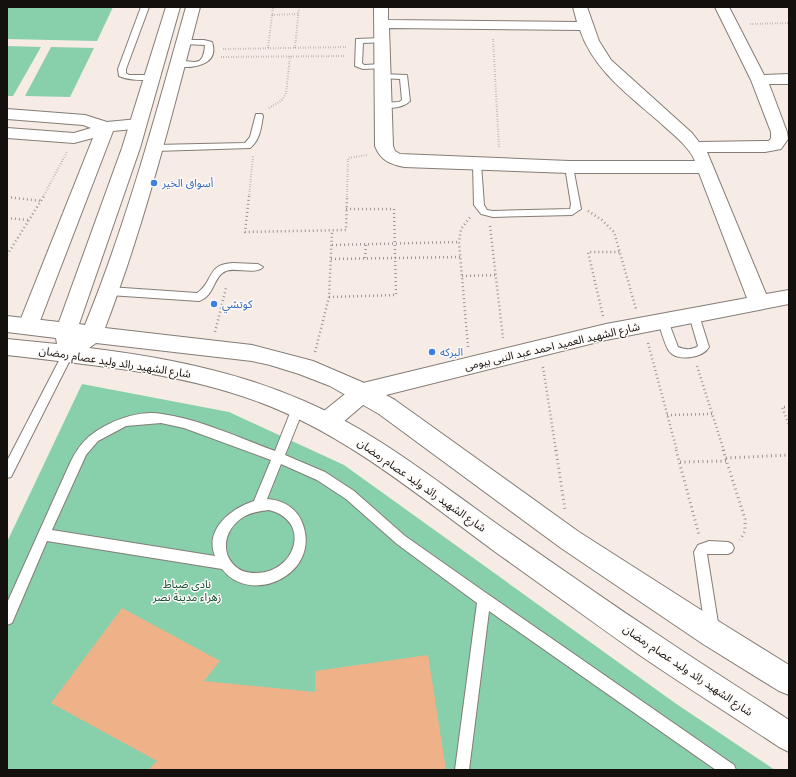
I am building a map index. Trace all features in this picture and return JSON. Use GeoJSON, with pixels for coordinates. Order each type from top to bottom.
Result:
{"type":"FeatureCollection","features":[{"type":"Feature","properties":{"kind":"street"},"geometry":{"type":"LineString","coordinates":[[67,343],[131,148],[173,7]]}},
{"type":"Feature","properties":{"kind":"street"},"geometry":{"type":"LineString","coordinates":[[92,334],[109,291],[155,148],[192,7]]}},
{"type":"Feature","properties":{"kind":"street"},"geometry":{"type":"LineString","coordinates":[[382,7],[384,146],[386,153],[393,158],[404,161],[569,167],[706,167]]}},
{"type":"Feature","properties":{"kind":"street"},"geometry":{"type":"LineString","coordinates":[[580,7],[594,48],[612,71],[686,137],[695,147],[706,167],[759,302]]}},
{"type":"Feature","properties":{"kind":"street"},"geometry":{"type":"LineString","coordinates":[[695,147],[765,147],[775,145],[784,132],[722,7]]}},
{"type":"Feature","properties":{"kind":"street"},"geometry":{"type":"LineString","coordinates":[[382,32],[492,25],[586,26]]}},
{"type":"Feature","properties":{"kind":"street"},"geometry":{"type":"LineString","coordinates":[[759,80],[789,79]]}},
{"type":"Feature","properties":{"kind":"street"},"geometry":{"type":"LineString","coordinates":[[7,114],[85,120],[106,127]]}},
{"type":"Feature","properties":{"kind":"street"},"geometry":{"type":"LineString","coordinates":[[7,133],[74,138],[88,135],[106,127],[138,124]]}},
{"type":"Feature","properties":{"kind":"street"},"geometry":{"type":"LineString","coordinates":[[18,325],[106,127]]}},
{"type":"Feature","properties":{"kind":"street"},"geometry":{"type":"LineString","coordinates":[[131,148],[155,148]]}},
{"type":"Feature","properties":{"kind":"street","name":"شارع الشهيد العميد احمد عبد النبى بيومى"},"geometry":{"type":"LineString","coordinates":[[327,422],[363,392],[606,332],[789,297]]}},
{"type":"Feature","properties":{"kind":"street","name":"شارع الشهيد رائد وليد عصام رمضان"},"geometry":{"type":"LineString","coordinates":[[18,325],[67,343],[204,376],[243,387],[298,408],[327,422],[384,458],[672,661],[789,737]]}},
{"type":"Feature","properties":{"kind":"street","name":"شارع الشهيد رائد وليد عصام رمضان"},"geometry":{"type":"LineString","coordinates":[[7,347],[67,343],[92,334],[252,353],[282,359],[339,379],[387,407],[570,540],[713,634],[789,681]]}},
{"type":"Feature","properties":{"kind":"lane"},"geometry":{"type":"LineString","coordinates":[[145,7],[122,69],[122,74],[127,77],[152,77]]}},
{"type":"Feature","properties":{"kind":"lane"},"geometry":{"type":"LineString","coordinates":[[382,32],[359,41],[358,64],[360,66],[404,77],[406,101],[401,104],[383,105]]}},
{"type":"Feature","properties":{"kind":"lane"},"geometry":{"type":"LineString","coordinates":[[178,64],[203,63],[209,44],[207,42],[183,42]]}},
{"type":"Feature","properties":{"kind":"lane"},"geometry":{"type":"LineString","coordinates":[[155,148],[247,146],[253,143],[259,116]]}},
{"type":"Feature","properties":{"kind":"lane"},"geometry":{"type":"LineString","coordinates":[[477,164],[484,211],[572,212],[576,209],[569,167]]}},
{"type":"Feature","properties":{"kind":"lane"},"geometry":{"type":"LineString","coordinates":[[109,291],[199,298],[206,293],[218,271],[231,267],[258,267]]}},
{"type":"Feature","properties":{"kind":"lane"},"geometry":{"type":"LineString","coordinates":[[663,321],[674,350],[683,353],[692,352],[702,350],[704,347],[694,315]]}},
{"type":"Feature","properties":{"kind":"lane"},"geometry":{"type":"LineString","coordinates":[[7,473],[67,343]]}},
{"type":"Feature","properties":{"kind":"lane"},"geometry":{"type":"LineString","coordinates":[[259,504],[298,408]]}},
{"type":"Feature","properties":{"kind":"lane"},"geometry":{"type":"LineString","coordinates":[[7,618],[82,451],[94,438],[124,422],[161,418],[185,423],[278,457],[321,476],[350,495],[401,540],[484,600],[729,770]]}},
{"type":"Feature","properties":{"kind":"lane"},"geometry":{"type":"LineString","coordinates":[[259,504],[283,508],[292,515],[299,525],[301,537],[300,549],[294,560],[284,570],[272,577],[259,579],[245,578],[234,573],[225,564],[220,550],[221,534],[230,520],[242,509],[259,504]]}},
{"type":"Feature","properties":{"kind":"lane"},"geometry":{"type":"LineString","coordinates":[[45,535],[225,564]]}},
{"type":"Feature","properties":{"kind":"lane"},"geometry":{"type":"LineString","coordinates":[[713,634],[700,552],[707,547],[728,548]]}},
{"type":"Feature","properties":{"kind":"lane"},"geometry":{"type":"LineString","coordinates":[[462,770],[484,600]]}},
{"type":"Feature","properties":{"kind":"path"},"geometry":{"type":"LineString","coordinates":[[268,48],[273,7]]}},
{"type":"Feature","properties":{"kind":"path"},"geometry":{"type":"LineString","coordinates":[[295,48],[299,7]]}},
{"type":"Feature","properties":{"kind":"path"},"geometry":{"type":"LineString","coordinates":[[272,15],[298,14]]}},
{"type":"Feature","properties":{"kind":"path"},"geometry":{"type":"LineString","coordinates":[[730,24],[789,23]]}},
{"type":"Feature","properties":{"kind":"path"},"geometry":{"type":"LineString","coordinates":[[492,25],[500,164]]}},
{"type":"Feature","properties":{"kind":"path"},"geometry":{"type":"LineString","coordinates":[[208,49],[295,48],[358,51]]}},
{"type":"Feature","properties":{"kind":"path"},"geometry":{"type":"LineString","coordinates":[[206,57],[290,56],[358,51]]}},
{"type":"Feature","properties":{"kind":"path"},"geometry":{"type":"LineString","coordinates":[[259,116],[284,100],[290,56]]}},
{"type":"Feature","properties":{"kind":"path"},"geometry":{"type":"LineString","coordinates":[[7,255],[41,201],[74,138]]}},
{"type":"Feature","properties":{"kind":"path"},"geometry":{"type":"LineString","coordinates":[[247,146],[252,149],[253,153],[245,232],[346,230],[348,158],[353,156],[386,153]]}},
{"type":"Feature","properties":{"kind":"path"},"geometry":{"type":"LineString","coordinates":[[7,197],[41,201]]}},
{"type":"Feature","properties":{"kind":"path"},"geometry":{"type":"LineString","coordinates":[[329,297],[396,295],[394,208],[346,209]]}},
{"type":"Feature","properties":{"kind":"path"},"geometry":{"type":"LineString","coordinates":[[576,209],[594,214],[608,224],[614,232],[667,415],[703,549]]}},
{"type":"Feature","properties":{"kind":"path"},"geometry":{"type":"LineString","coordinates":[[469,365],[458,242],[460,229],[468,218],[484,211],[496,275],[506,357]]}},
{"type":"Feature","properties":{"kind":"path"},"geometry":{"type":"LineString","coordinates":[[7,218],[28,220]]}},
{"type":"Feature","properties":{"kind":"path"},"geometry":{"type":"LineString","coordinates":[[310,368],[329,297],[332,230]]}},
{"type":"Feature","properties":{"kind":"path"},"geometry":{"type":"LineString","coordinates":[[332,245],[458,242]]}},
{"type":"Feature","properties":{"kind":"path"},"geometry":{"type":"LineString","coordinates":[[365,258],[366,244]]}},
{"type":"Feature","properties":{"kind":"path"},"geometry":{"type":"LineString","coordinates":[[606,332],[588,252],[620,252]]}},
{"type":"Feature","properties":{"kind":"path"},"geometry":{"type":"LineString","coordinates":[[331,259],[460,256]]}},
{"type":"Feature","properties":{"kind":"path"},"geometry":{"type":"LineString","coordinates":[[212,348],[231,267]]}},
{"type":"Feature","properties":{"kind":"path"},"geometry":{"type":"LineString","coordinates":[[462,276],[496,275]]}},
{"type":"Feature","properties":{"kind":"path"},"geometry":{"type":"LineString","coordinates":[[541,348],[570,540]]}},
{"type":"Feature","properties":{"kind":"path"},"geometry":{"type":"LineString","coordinates":[[692,352],[746,518],[745,531],[739,542],[728,548]]}},
{"type":"Feature","properties":{"kind":"path"},"geometry":{"type":"LineString","coordinates":[[789,406],[782,407],[789,425]]}},
{"type":"Feature","properties":{"kind":"path"},"geometry":{"type":"LineString","coordinates":[[667,415],[712,414]]}},
{"type":"Feature","properties":{"kind":"path"},"geometry":{"type":"LineString","coordinates":[[679,462],[789,454]]}},
{"type":"Feature","properties":{"kind":"green space"},"geometry":{"type":"Polygon","coordinates":[[[7,7],[113,7],[97,41],[7,39],[7,7]]]}},
{"type":"Feature","properties":{"kind":"green space"},"geometry":{"type":"Polygon","coordinates":[[[7,46],[41,47],[13,96],[7,96],[7,46]]]}},
{"type":"Feature","properties":{"kind":"green space"},"geometry":{"type":"Polygon","coordinates":[[[51,47],[94,48],[70,97],[25,96],[51,47]]]}},
{"type":"Feature","properties":{"kind":"green space","name":"نادى ضباط زهراء مدينة نصر"},"geometry":{"type":"Polygon","coordinates":[[[82,384],[229,412],[344,465],[675,703],[775,770],[7,770],[7,542],[82,384]]]}},
{"type":"Feature","properties":{"kind":"building"},"geometry":{"type":"Polygon","coordinates":[[[122,608],[220,661],[204,681],[315,692],[315,671],[428,655],[446,770],[148,770],[157,761],[51,703],[122,608]]]}},
{"type":"Feature","properties":{"kind":"place","name":"أسواق الخير"},"geometry":{"type":"Point","coordinates":[154,183]}},
{"type":"Feature","properties":{"kind":"place","name":"كوتشي"},"geometry":{"type":"Point","coordinates":[214,304]}},
{"type":"Feature","properties":{"kind":"place","name":"البركه"},"geometry":{"type":"Point","coordinates":[432,352]}}]}
